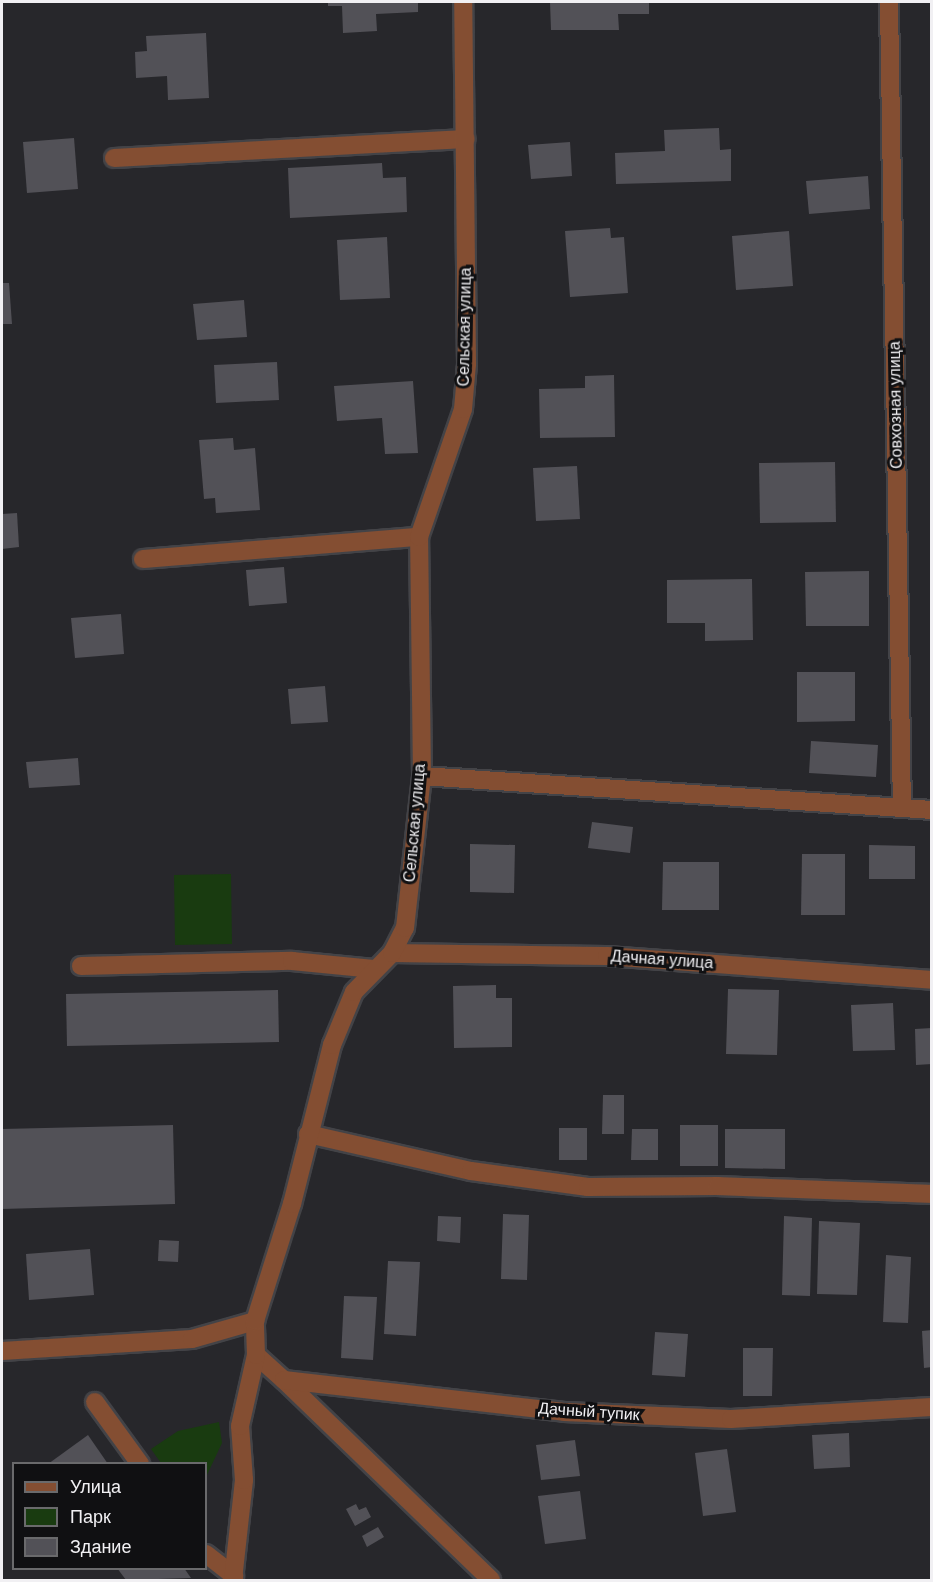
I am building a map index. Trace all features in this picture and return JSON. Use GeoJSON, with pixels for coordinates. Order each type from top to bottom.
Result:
{"type":"FeatureCollection","features":[{"type":"Feature","properties":{"kind":"street","name":"Сельская улица"},"geometry":{"type":"LineString","coordinates":[[233,1578],[243,1480],[240,1425],[256,1355],[255,1321],[292,1204],[332,1045],[354,992],[392,953],[405,928],[422,776],[418,537],[463,409],[467,364],[463,2]]}},
{"type":"Feature","properties":{"kind":"street","name":"Совхозная улица"},"geometry":{"type":"LineString","coordinates":[[889,2],[902,808]]}},
{"type":"Feature","properties":{"kind":"street"},"geometry":{"type":"LineString","coordinates":[[114,158],[465,139]]}},
{"type":"Feature","properties":{"kind":"street"},"geometry":{"type":"LineString","coordinates":[[142,559],[418,537]]}},
{"type":"Feature","properties":{"kind":"street"},"geometry":{"type":"LineString","coordinates":[[422,776],[932,810]]}},
{"type":"Feature","properties":{"kind":"street","name":"Дачная улица"},"geometry":{"type":"LineString","coordinates":[[392,953],[607,956],[932,980]]}},
{"type":"Feature","properties":{"kind":"street"},"geometry":{"type":"LineString","coordinates":[[81,966],[292,961],[374,969]]}},
{"type":"Feature","properties":{"kind":"street"},"geometry":{"type":"LineString","coordinates":[[308,1134],[471,1171],[588,1186],[718,1186],[932,1194]]}},
{"type":"Feature","properties":{"kind":"street"},"geometry":{"type":"LineString","coordinates":[[2,1351],[83,1348],[192,1339],[255,1321]]}},
{"type":"Feature","properties":{"kind":"street"},"geometry":{"type":"LineString","coordinates":[[256,1355],[491,1581]]}},
{"type":"Feature","properties":{"kind":"street","name":"Дачный тупик"},"geometry":{"type":"LineString","coordinates":[[284,1380],[588,1413],[731,1419],[932,1407]]}},
{"type":"Feature","properties":{"kind":"street"},"geometry":{"type":"LineString","coordinates":[[95,1402],[139,1462]]}},
{"type":"Feature","properties":{"kind":"street"},"geometry":{"type":"LineString","coordinates":[[207,1555],[233,1578]]}},
{"type":"Feature","properties":{"kind":"green space"},"geometry":{"type":"Polygon","coordinates":[[[231,874],[232,944],[175,945],[174,875],[231,874]]]}},
{"type":"Feature","properties":{"kind":"green space"},"geometry":{"type":"Polygon","coordinates":[[[219,1422],[222,1443],[207,1475],[207,1462],[160,1462],[151,1449],[178,1431],[219,1422]]]}},
{"type":"Feature","properties":{"kind":"building"},"geometry":{"type":"Polygon","coordinates":[[[328,2],[418,2],[418,12],[376,14],[377,31],[343,33],[342,6],[328,6],[328,2]]]}},
{"type":"Feature","properties":{"kind":"building"},"geometry":{"type":"Polygon","coordinates":[[[550,2],[649,2],[649,14],[618,14],[619,30],[551,30],[550,2]]]}},
{"type":"Feature","properties":{"kind":"building"},"geometry":{"type":"Polygon","coordinates":[[[206,33],[209,98],[168,100],[167,76],[136,78],[135,52],[147,51],[146,36],[206,33]]]}},
{"type":"Feature","properties":{"kind":"building"},"geometry":{"type":"Polygon","coordinates":[[[719,128],[720,150],[731,149],[731,181],[616,184],[615,153],[665,151],[664,130],[719,128]]]}},
{"type":"Feature","properties":{"kind":"building"},"geometry":{"type":"Polygon","coordinates":[[[74,138],[78,189],[27,193],[23,142],[74,138]]]}},
{"type":"Feature","properties":{"kind":"building"},"geometry":{"type":"Polygon","coordinates":[[[570,142],[572,176],[531,179],[528,145],[570,142]]]}},
{"type":"Feature","properties":{"kind":"building"},"geometry":{"type":"Polygon","coordinates":[[[382,163],[383,178],[406,177],[407,212],[290,218],[288,168],[382,163]]]}},
{"type":"Feature","properties":{"kind":"building"},"geometry":{"type":"Polygon","coordinates":[[[868,176],[870,209],[809,214],[806,181],[868,176]]]}},
{"type":"Feature","properties":{"kind":"building"},"geometry":{"type":"Polygon","coordinates":[[[610,228],[611,238],[624,237],[628,293],[570,297],[565,231],[610,228]]]}},
{"type":"Feature","properties":{"kind":"building"},"geometry":{"type":"Polygon","coordinates":[[[789,231],[793,286],[736,290],[732,236],[789,231]]]}},
{"type":"Feature","properties":{"kind":"building"},"geometry":{"type":"Polygon","coordinates":[[[387,237],[390,298],[340,300],[337,240],[387,237]]]}},
{"type":"Feature","properties":{"kind":"building"},"geometry":{"type":"Polygon","coordinates":[[[2,283],[9,283],[12,324],[2,324],[2,283]]]}},
{"type":"Feature","properties":{"kind":"building"},"geometry":{"type":"Polygon","coordinates":[[[244,300],[247,337],[197,340],[193,304],[244,300]]]}},
{"type":"Feature","properties":{"kind":"building"},"geometry":{"type":"Polygon","coordinates":[[[277,362],[279,400],[216,403],[214,365],[277,362]]]}},
{"type":"Feature","properties":{"kind":"building"},"geometry":{"type":"Polygon","coordinates":[[[614,375],[615,437],[540,438],[539,389],[585,388],[585,376],[614,375]]]}},
{"type":"Feature","properties":{"kind":"building"},"geometry":{"type":"Polygon","coordinates":[[[413,381],[418,453],[385,454],[382,418],[337,421],[334,386],[413,381]]]}},
{"type":"Feature","properties":{"kind":"building"},"geometry":{"type":"Polygon","coordinates":[[[233,438],[234,450],[255,448],[260,510],[216,513],[215,498],[204,499],[199,440],[233,438]]]}},
{"type":"Feature","properties":{"kind":"building"},"geometry":{"type":"Polygon","coordinates":[[[835,462],[836,522],[760,523],[759,463],[835,462]]]}},
{"type":"Feature","properties":{"kind":"building"},"geometry":{"type":"Polygon","coordinates":[[[577,466],[580,519],[536,521],[533,468],[577,466]]]}},
{"type":"Feature","properties":{"kind":"building"},"geometry":{"type":"Polygon","coordinates":[[[17,513],[19,547],[2,549],[2,514],[17,513]]]}},
{"type":"Feature","properties":{"kind":"building"},"geometry":{"type":"Polygon","coordinates":[[[284,567],[287,603],[249,606],[246,570],[284,567]]]}},
{"type":"Feature","properties":{"kind":"building"},"geometry":{"type":"Polygon","coordinates":[[[869,571],[869,626],[806,626],[805,572],[869,571]]]}},
{"type":"Feature","properties":{"kind":"building"},"geometry":{"type":"Polygon","coordinates":[[[752,579],[753,640],[705,641],[705,623],[667,623],[667,580],[752,579]]]}},
{"type":"Feature","properties":{"kind":"building"},"geometry":{"type":"Polygon","coordinates":[[[121,614],[124,654],[75,658],[71,618],[121,614]]]}},
{"type":"Feature","properties":{"kind":"building"},"geometry":{"type":"Polygon","coordinates":[[[797,672],[855,672],[855,721],[797,722],[797,672]]]}},
{"type":"Feature","properties":{"kind":"building"},"geometry":{"type":"Polygon","coordinates":[[[325,686],[328,722],[291,724],[288,689],[325,686]]]}},
{"type":"Feature","properties":{"kind":"building"},"geometry":{"type":"Polygon","coordinates":[[[811,741],[878,745],[876,777],[809,773],[811,741]]]}},
{"type":"Feature","properties":{"kind":"building"},"geometry":{"type":"Polygon","coordinates":[[[78,758],[80,785],[29,788],[26,762],[78,758]]]}},
{"type":"Feature","properties":{"kind":"building"},"geometry":{"type":"Polygon","coordinates":[[[592,822],[633,827],[630,853],[588,848],[592,822]]]}},
{"type":"Feature","properties":{"kind":"building"},"geometry":{"type":"Polygon","coordinates":[[[470,844],[515,845],[514,893],[470,892],[470,844]]]}},
{"type":"Feature","properties":{"kind":"building"},"geometry":{"type":"Polygon","coordinates":[[[869,845],[915,846],[915,879],[869,879],[869,845]]]}},
{"type":"Feature","properties":{"kind":"building"},"geometry":{"type":"Polygon","coordinates":[[[802,854],[845,854],[845,915],[801,915],[802,854]]]}},
{"type":"Feature","properties":{"kind":"building"},"geometry":{"type":"Polygon","coordinates":[[[663,862],[719,862],[719,910],[662,910],[663,862]]]}},
{"type":"Feature","properties":{"kind":"building"},"geometry":{"type":"Polygon","coordinates":[[[496,985],[496,998],[512,998],[512,1047],[454,1048],[453,986],[496,985]]]}},
{"type":"Feature","properties":{"kind":"building"},"geometry":{"type":"Polygon","coordinates":[[[728,989],[779,990],[777,1055],[726,1054],[728,989]]]}},
{"type":"Feature","properties":{"kind":"building"},"geometry":{"type":"Polygon","coordinates":[[[278,990],[279,1042],[67,1046],[66,994],[278,990]]]}},
{"type":"Feature","properties":{"kind":"building"},"geometry":{"type":"Polygon","coordinates":[[[893,1003],[895,1050],[853,1051],[851,1005],[893,1003]]]}},
{"type":"Feature","properties":{"kind":"building"},"geometry":{"type":"Polygon","coordinates":[[[932,1028],[932,1064],[916,1065],[915,1029],[932,1028]]]}},
{"type":"Feature","properties":{"kind":"building"},"geometry":{"type":"Polygon","coordinates":[[[603,1095],[624,1095],[624,1134],[602,1134],[603,1095]]]}},
{"type":"Feature","properties":{"kind":"building"},"geometry":{"type":"Polygon","coordinates":[[[173,1125],[175,1204],[2,1209],[2,1129],[173,1125]]]}},
{"type":"Feature","properties":{"kind":"building"},"geometry":{"type":"Polygon","coordinates":[[[680,1125],[718,1125],[718,1166],[680,1166],[680,1125]]]}},
{"type":"Feature","properties":{"kind":"building"},"geometry":{"type":"Polygon","coordinates":[[[559,1128],[587,1128],[587,1160],[559,1160],[559,1128]]]}},
{"type":"Feature","properties":{"kind":"building"},"geometry":{"type":"Polygon","coordinates":[[[632,1129],[658,1129],[658,1160],[631,1160],[632,1129]]]}},
{"type":"Feature","properties":{"kind":"building"},"geometry":{"type":"Polygon","coordinates":[[[725,1129],[785,1129],[785,1169],[725,1168],[725,1129]]]}},
{"type":"Feature","properties":{"kind":"building"},"geometry":{"type":"Polygon","coordinates":[[[503,1214],[529,1215],[527,1280],[501,1279],[503,1214]]]}},
{"type":"Feature","properties":{"kind":"building"},"geometry":{"type":"Polygon","coordinates":[[[438,1216],[461,1217],[460,1243],[437,1241],[438,1216]]]}},
{"type":"Feature","properties":{"kind":"building"},"geometry":{"type":"Polygon","coordinates":[[[784,1216],[812,1218],[810,1296],[782,1295],[784,1216]]]}},
{"type":"Feature","properties":{"kind":"building"},"geometry":{"type":"Polygon","coordinates":[[[819,1221],[860,1223],[857,1295],[817,1294],[819,1221]]]}},
{"type":"Feature","properties":{"kind":"building"},"geometry":{"type":"Polygon","coordinates":[[[159,1240],[179,1241],[178,1262],[158,1261],[159,1240]]]}},
{"type":"Feature","properties":{"kind":"building"},"geometry":{"type":"Polygon","coordinates":[[[90,1249],[94,1295],[29,1300],[26,1254],[90,1249]]]}},
{"type":"Feature","properties":{"kind":"building"},"geometry":{"type":"Polygon","coordinates":[[[886,1255],[911,1257],[908,1323],[883,1322],[886,1255]]]}},
{"type":"Feature","properties":{"kind":"building"},"geometry":{"type":"Polygon","coordinates":[[[388,1261],[420,1262],[416,1336],[384,1334],[388,1261]]]}},
{"type":"Feature","properties":{"kind":"building"},"geometry":{"type":"Polygon","coordinates":[[[344,1296],[377,1297],[373,1360],[341,1358],[344,1296]]]}},
{"type":"Feature","properties":{"kind":"building"},"geometry":{"type":"Polygon","coordinates":[[[932,1330],[932,1367],[924,1368],[922,1331],[932,1330]]]}},
{"type":"Feature","properties":{"kind":"building"},"geometry":{"type":"Polygon","coordinates":[[[655,1332],[688,1334],[685,1377],[652,1375],[655,1332]]]}},
{"type":"Feature","properties":{"kind":"building"},"geometry":{"type":"Polygon","coordinates":[[[743,1348],[773,1348],[772,1396],[743,1396],[743,1348]]]}},
{"type":"Feature","properties":{"kind":"building"},"geometry":{"type":"Polygon","coordinates":[[[849,1433],[850,1467],[814,1469],[812,1435],[849,1433]]]}},
{"type":"Feature","properties":{"kind":"building"},"geometry":{"type":"Polygon","coordinates":[[[88,1435],[107,1462],[51,1462],[88,1435]]]}},
{"type":"Feature","properties":{"kind":"building"},"geometry":{"type":"Polygon","coordinates":[[[575,1440],[580,1476],[541,1480],[536,1445],[575,1440]]]}},
{"type":"Feature","properties":{"kind":"building"},"geometry":{"type":"Polygon","coordinates":[[[727,1449],[736,1512],[703,1516],[695,1453],[727,1449]]]}},
{"type":"Feature","properties":{"kind":"building"},"geometry":{"type":"Polygon","coordinates":[[[580,1491],[586,1539],[545,1544],[538,1496],[580,1491]]]}},
{"type":"Feature","properties":{"kind":"building"},"geometry":{"type":"Polygon","coordinates":[[[356,1504],[359,1510],[366,1507],[371,1517],[355,1526],[346,1509],[356,1504]]]}},
{"type":"Feature","properties":{"kind":"building"},"geometry":{"type":"Polygon","coordinates":[[[378,1527],[384,1537],[367,1547],[362,1536],[378,1527]]]}},
{"type":"Feature","properties":{"kind":"building"},"geometry":{"type":"Polygon","coordinates":[[[118,1570],[185,1570],[191,1578],[126,1580],[118,1570]]]}}]}
